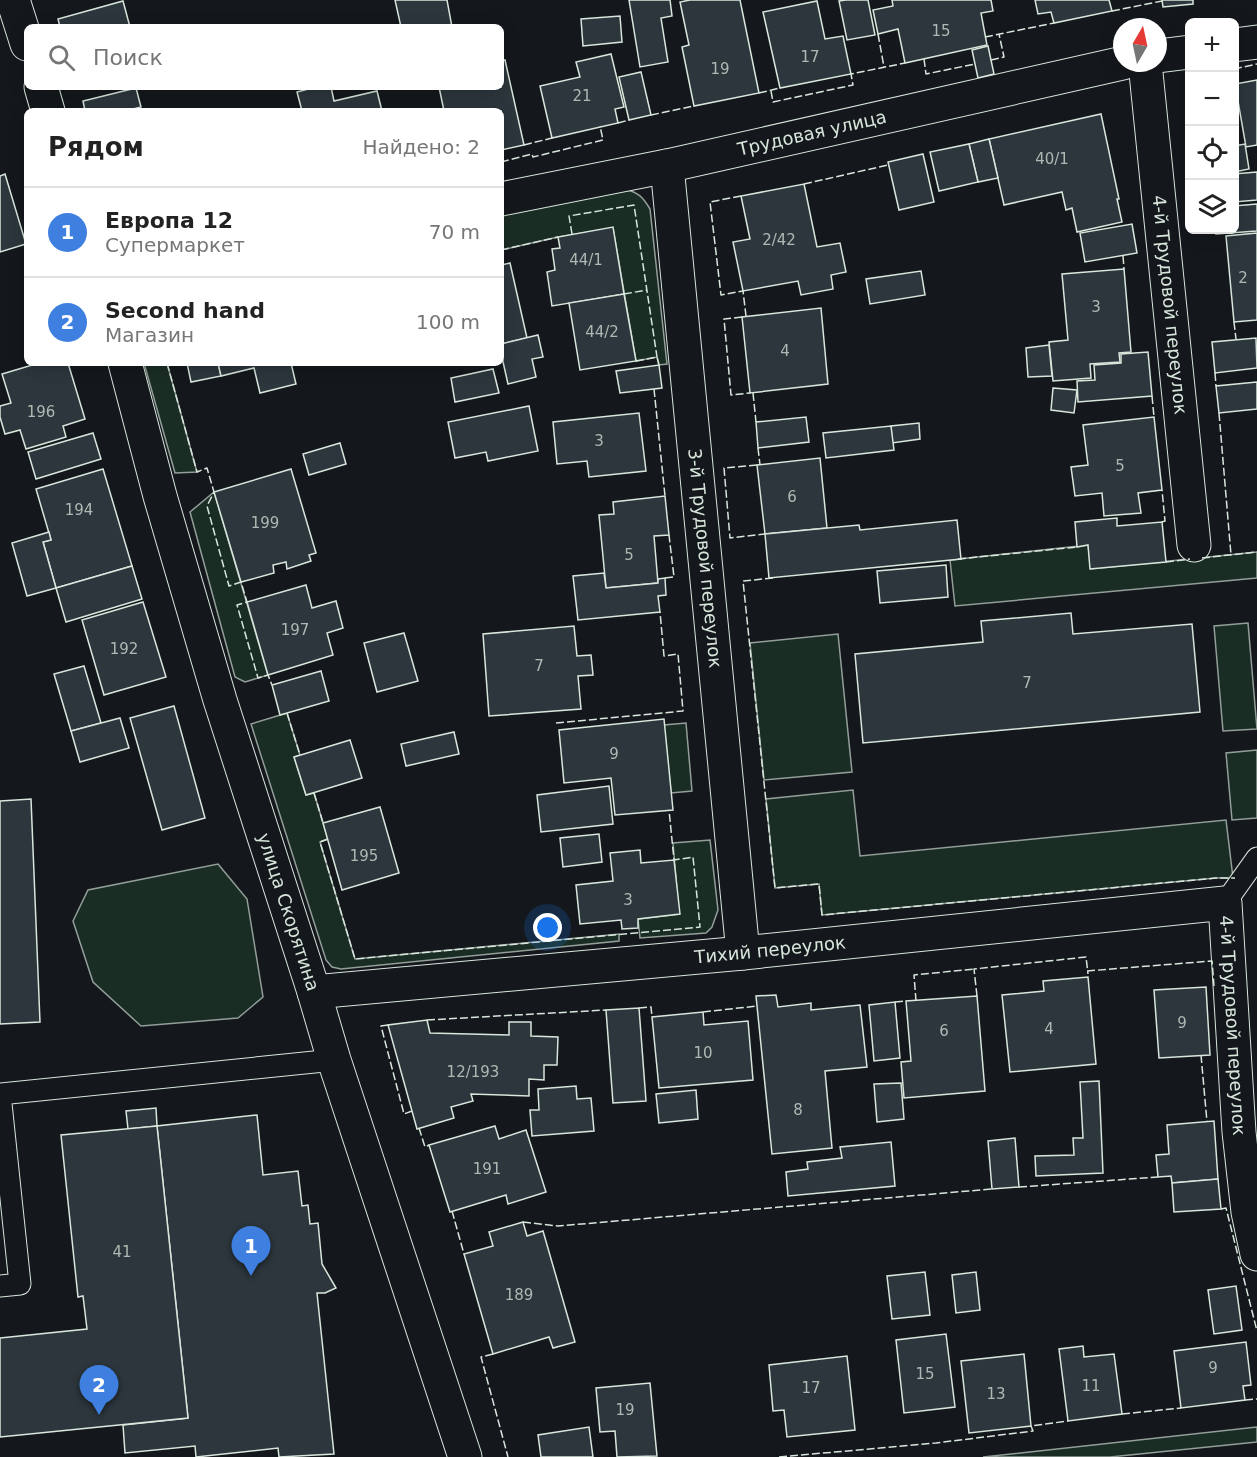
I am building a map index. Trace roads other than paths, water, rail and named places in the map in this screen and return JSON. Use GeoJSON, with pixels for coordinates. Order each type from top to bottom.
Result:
{"type":"FeatureCollection","features":[{"type":"Feature","properties":{"kind":"street"},"geometry":{"type":"LineString","coordinates":[[13,0],[24,35]]}},
{"type":"Feature","properties":{"kind":"street"},"geometry":{"type":"LineString","coordinates":[[1239,44],[1257,42]]}},
{"type":"Feature","properties":{"kind":"street"},"geometry":{"type":"LineString","coordinates":[[1167,55],[1185,53]]}},
{"type":"Feature","properties":{"kind":"street","name":"Трудовая улица"},"geometry":{"type":"LineString","coordinates":[[504,198],[667,166],[1113,65]]}},
{"type":"Feature","properties":{"kind":"street","name":"4-й Трудовой переулок"},"geometry":{"type":"LineString","coordinates":[[1146,72],[1194,545]]}},
{"type":"Feature","properties":{"kind":"street"},"geometry":{"type":"LineString","coordinates":[[42,90],[47,108]]}},
{"type":"Feature","properties":{"kind":"street","name":"3-й Трудовой переулок"},"geometry":{"type":"LineString","coordinates":[[667,166],[743,953]]}},
{"type":"Feature","properties":{"kind":"street","name":"улица Скорятина"},"geometry":{"type":"LineString","coordinates":[[126,366],[160,496],[220,700],[334,1060],[465,1457]]}},
{"type":"Feature","properties":{"kind":"street","name":"4-й Трудовой переулок"},"geometry":{"type":"LineString","coordinates":[[1225,903],[1239,1132],[1248,1212],[1257,1254]]}},
{"type":"Feature","properties":{"kind":"street","name":"Тихий переулок"},"geometry":{"type":"LineString","coordinates":[[314,992],[743,953],[1225,903]]}},
{"type":"Feature","properties":{"kind":"lane"},"geometry":{"type":"LineString","coordinates":[[1225,903],[1257,858]]}},
{"type":"Feature","properties":{"kind":"lane"},"geometry":{"type":"LineString","coordinates":[[0,1286],[20,1284],[0,1094],[334,1060]]}},
{"type":"Feature","properties":{"kind":"place","name":"Европа 12"},"geometry":{"type":"Point","coordinates":[251,1276]}},
{"type":"Feature","properties":{"kind":"place","name":"Second hand"},"geometry":{"type":"Point","coordinates":[99,1415]}}]}
